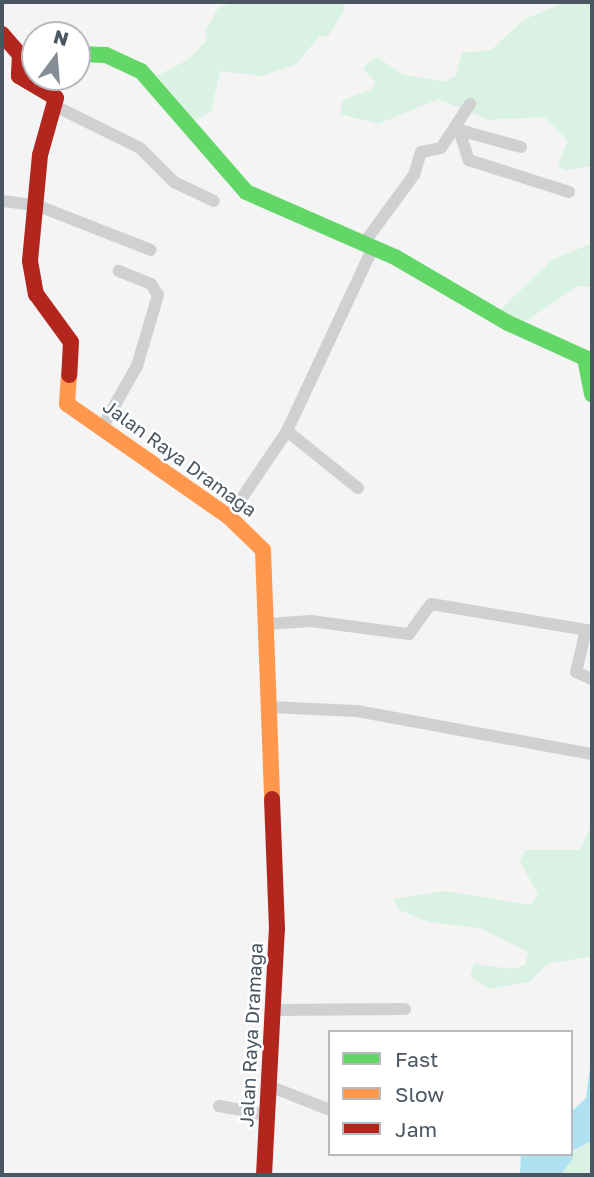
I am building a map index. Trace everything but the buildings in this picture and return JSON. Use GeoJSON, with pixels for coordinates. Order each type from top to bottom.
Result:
{"type":"FeatureCollection","features":[{"type":"Feature","properties":{"kind":"street"},"geometry":{"type":"LineString","coordinates":[[2,34],[21,50]]}},
{"type":"Feature","properties":{"kind":"street"},"geometry":{"type":"LineString","coordinates":[[91,54],[106,55],[141,71],[246,192],[368,245],[585,358],[592,394]]}},
{"type":"Feature","properties":{"kind":"street"},"geometry":{"type":"LineString","coordinates":[[51,91],[55,106],[132,143],[174,182],[214,201]]}},
{"type":"Feature","properties":{"kind":"street"},"geometry":{"type":"LineString","coordinates":[[229,517],[287,431],[368,245],[414,174],[421,152],[442,148],[459,130],[470,104]]}},
{"type":"Feature","properties":{"kind":"street","name":"Jalan Raya Dramaga"},"geometry":{"type":"LineString","coordinates":[[55,106],[36,205],[31,275],[46,312],[71,342],[64,398],[229,517],[263,550],[268,624],[277,929],[264,1175]]}},
{"type":"Feature","properties":{"kind":"street"},"geometry":{"type":"LineString","coordinates":[[459,130],[521,147]]}},
{"type":"Feature","properties":{"kind":"street"},"geometry":{"type":"LineString","coordinates":[[459,130],[469,160],[569,192]]}},
{"type":"Feature","properties":{"kind":"street"},"geometry":{"type":"LineString","coordinates":[[2,201],[36,205],[151,250]]}},
{"type":"Feature","properties":{"kind":"street"},"geometry":{"type":"LineString","coordinates":[[103,426],[137,366],[158,295],[150,284],[118,271]]}},
{"type":"Feature","properties":{"kind":"street"},"geometry":{"type":"LineString","coordinates":[[287,431],[358,488]]}},
{"type":"Feature","properties":{"kind":"street"},"geometry":{"type":"LineString","coordinates":[[268,624],[311,621],[410,634],[431,604],[589,630],[576,672],[592,680]]}},
{"type":"Feature","properties":{"kind":"street"},"geometry":{"type":"LineString","coordinates":[[270,707],[357,711],[592,754]]}},
{"type":"Feature","properties":{"kind":"street"},"geometry":{"type":"LineString","coordinates":[[272,1010],[405,1009]]}},
{"type":"Feature","properties":{"kind":"street"},"geometry":{"type":"LineString","coordinates":[[269,1086],[328,1109]]}},
{"type":"Feature","properties":{"kind":"street"},"geometry":{"type":"LineString","coordinates":[[219,1106],[267,1115]]}},
{"type":"Feature","properties":{"kind":"green space"},"geometry":{"type":"Polygon","coordinates":[[[235,2],[343,2],[344,11],[328,36],[319,37],[295,65],[262,76],[220,71],[211,111],[195,120],[157,76],[189,59],[207,40],[205,32],[218,8],[235,2]]]}},
{"type":"Feature","properties":{"kind":"green space"},"geometry":{"type":"Polygon","coordinates":[[[567,2],[592,2],[592,166],[564,170],[558,164],[568,141],[544,117],[488,120],[439,99],[378,124],[340,114],[343,100],[371,90],[375,82],[363,69],[377,57],[402,74],[444,82],[456,75],[462,53],[491,50],[525,19],[567,2]]]}},
{"type":"Feature","properties":{"kind":"green space"},"geometry":{"type":"Polygon","coordinates":[[[592,243],[592,287],[578,286],[520,325],[499,311],[552,260],[592,243]]]}},
{"type":"Feature","properties":{"kind":"green space"},"geometry":{"type":"Polygon","coordinates":[[[592,824],[592,956],[547,964],[529,982],[490,989],[470,977],[474,964],[512,969],[525,965],[528,952],[480,928],[429,922],[399,910],[393,899],[446,891],[531,905],[538,894],[520,862],[525,850],[580,850],[592,824]]]}},
{"type":"Feature","properties":{"kind":"green space"},"geometry":{"type":"Polygon","coordinates":[[[592,1141],[592,1175],[558,1175],[564,1158],[573,1156],[573,1153],[592,1141]]]}},
{"type":"Feature","properties":{"kind":"water"},"geometry":{"type":"Polygon","coordinates":[[[592,1051],[592,1141],[573,1151],[573,1110],[586,1098],[592,1051]]]}},
{"type":"Feature","properties":{"kind":"water"},"geometry":{"type":"Polygon","coordinates":[[[521,1156],[559,1156],[558,1175],[520,1175],[521,1156]]]}},
{"type":"Feature","properties":{"kind":"waterway"},"geometry":{"type":"LineString","coordinates":[[548,1175],[562,1156]]}},
{"type":"Feature","properties":{"kind":"traffic: fast"},"geometry":{"type":"LineString","coordinates":[[91,54],[106,55],[141,71],[246,192],[395,257],[508,323],[585,358],[592,394]]}},
{"type":"Feature","properties":{"kind":"traffic: slow"},"geometry":{"type":"LineString","coordinates":[[69,375],[67,404],[229,517],[263,550],[272,799]]}},
{"type":"Feature","properties":{"kind":"traffic: jam"},"geometry":{"type":"LineString","coordinates":[[2,34],[20,55],[19,76],[56,98],[40,155],[30,261],[36,294],[71,342],[69,375]]}},
{"type":"Feature","properties":{"kind":"traffic: jam"},"geometry":{"type":"LineString","coordinates":[[264,1175],[277,929],[272,799]]}}]}
